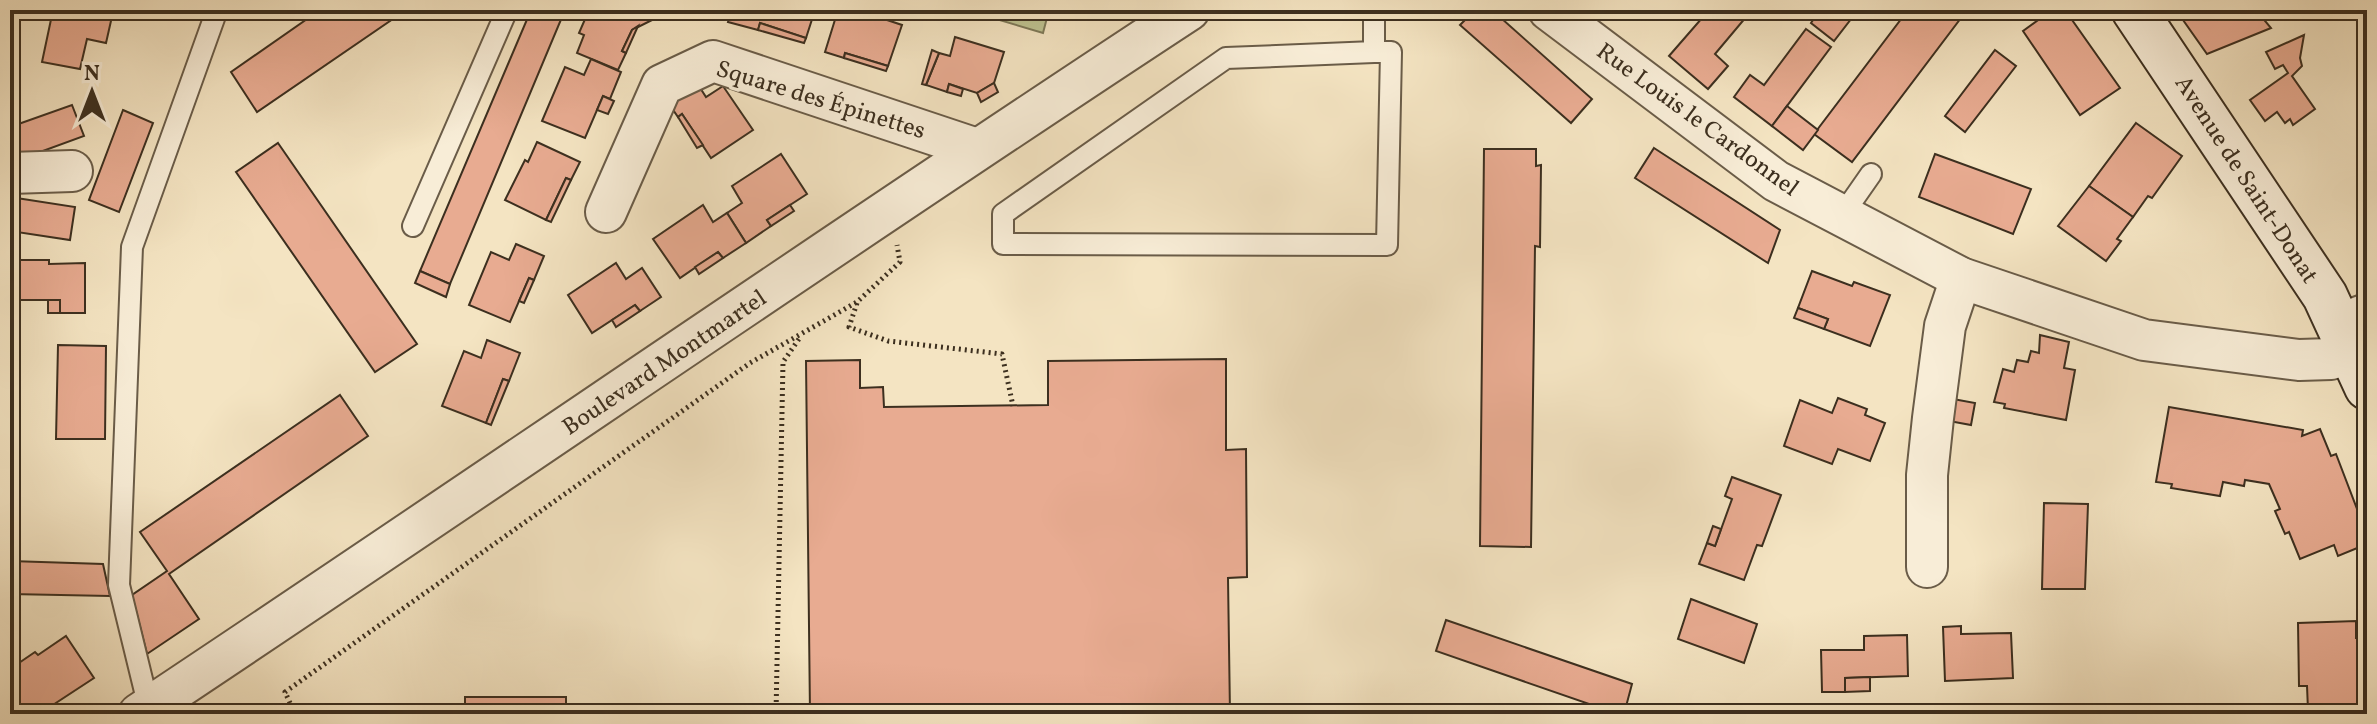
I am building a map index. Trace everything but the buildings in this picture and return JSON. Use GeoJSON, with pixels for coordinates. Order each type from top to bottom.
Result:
{"type":"FeatureCollection","features":[{"type":"Feature","properties":{"kind":"main road","name":"Avenue de Saint-Donat"},"geometry":{"type":"LineString","coordinates":[[2134,10],[2357,344]]}},
{"type":"Feature","properties":{"kind":"street","name":"Boulevard Montmartel"},"geometry":{"type":"LineString","coordinates":[[144,711],[483,497],[977,149],[1189,10]]}},
{"type":"Feature","properties":{"kind":"street","name":"Rue Louis le Cardonnel"},"geometry":{"type":"LineString","coordinates":[[1549,10],[1776,181],[1961,278],[2144,340],[2299,360],[2331,359],[2357,344]]}},
{"type":"Feature","properties":{"kind":"street","name":"Square des Épinettes"},"geometry":{"type":"LineString","coordinates":[[606,212],[662,85],[713,61],[977,149]]}},
{"type":"Feature","properties":{"kind":"street"},"geometry":{"type":"LineString","coordinates":[[10,173],[72,171]]}},
{"type":"Feature","properties":{"kind":"street"},"geometry":{"type":"LineString","coordinates":[[1927,567],[1927,475],[1933,418],[1945,326],[1961,278]]}},
{"type":"Feature","properties":{"kind":"lane"},"geometry":{"type":"LineString","coordinates":[[144,711],[119,585],[132,247],[217,10]]}},
{"type":"Feature","properties":{"kind":"lane"},"geometry":{"type":"LineString","coordinates":[[413,226],[507,10]]}},
{"type":"Feature","properties":{"kind":"lane"},"geometry":{"type":"LineString","coordinates":[[1374,10],[1374,52]]}},
{"type":"Feature","properties":{"kind":"lane"},"geometry":{"type":"LineString","coordinates":[[1374,52],[1391,52],[1387,245],[1003,244],[1003,214],[1226,58],[1374,52]]}},
{"type":"Feature","properties":{"kind":"lane"},"geometry":{"type":"LineString","coordinates":[[1841,217],[1871,174]]}},
{"type":"Feature","properties":{"kind":"path"},"geometry":{"type":"LineString","coordinates":[[295,714],[285,692],[750,363],[857,302],[900,262],[894,232]]}},
{"type":"Feature","properties":{"kind":"path"},"geometry":{"type":"LineString","coordinates":[[857,302],[849,327],[888,341],[1002,354],[1013,406]]}},
{"type":"Feature","properties":{"kind":"path"},"geometry":{"type":"LineString","coordinates":[[776,714],[783,362],[804,332]]}},
{"type":"Feature","properties":{"kind":"green space"},"geometry":{"type":"Polygon","coordinates":[[[966,10],[1049,10],[1043,33],[966,10]]]}}]}
